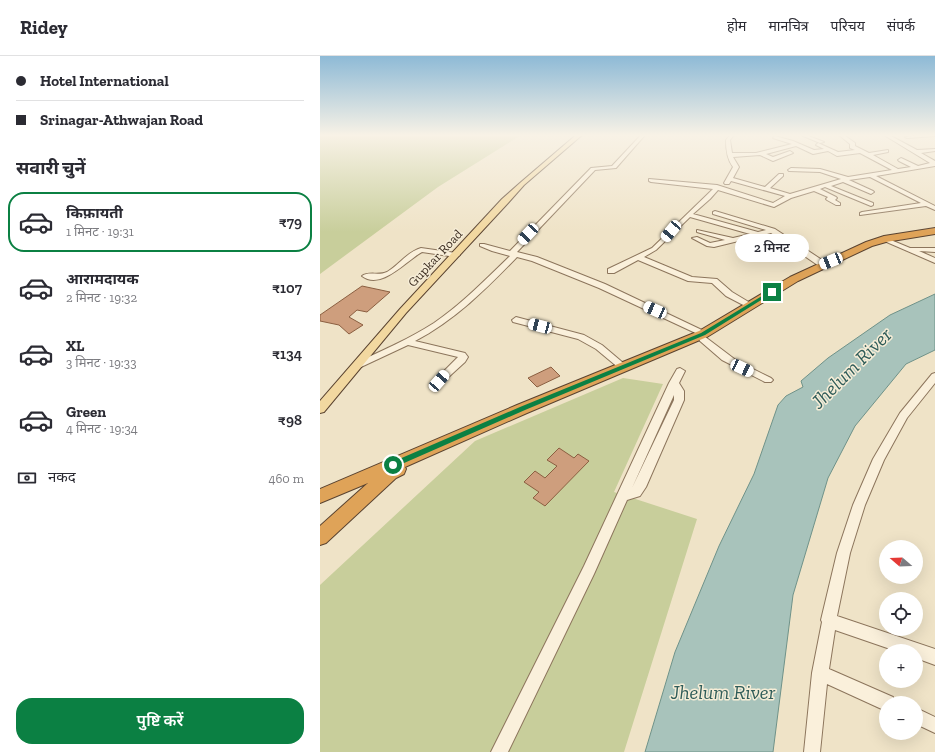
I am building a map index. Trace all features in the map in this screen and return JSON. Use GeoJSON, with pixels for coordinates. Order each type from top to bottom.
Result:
{"type":"FeatureCollection","features":[{"type":"Feature","properties":{"kind":"highway"},"geometry":{"type":"LineString","coordinates":[[320,496],[418,458],[703,337],[788,282],[822,264],[884,239],[935,232]]}},
{"type":"Feature","properties":{"kind":"highway"},"geometry":{"type":"LineString","coordinates":[[418,458],[495,421],[623,367],[703,337]]}},
{"type":"Feature","properties":{"kind":"highway"},"geometry":{"type":"LineString","coordinates":[[320,537],[394,467]]}},
{"type":"Feature","properties":{"kind":"main road","name":"Gupkar Road"},"geometry":{"type":"LineString","coordinates":[[320,409],[403,311],[522,184],[541,167]]}},
{"type":"Feature","properties":{"kind":"street"},"geometry":{"type":"LineString","coordinates":[[358,365],[406,342],[438,323],[465,302],[492,280],[514,254],[528,234],[593,169],[609,167]]}},
{"type":"Feature","properties":{"kind":"street"},"geometry":{"type":"LineString","coordinates":[[611,272],[640,258],[654,249],[689,215],[730,179],[736,167]]}},
{"type":"Feature","properties":{"kind":"street"},"geometry":{"type":"LineString","coordinates":[[891,167],[897,171]]}},
{"type":"Feature","properties":{"kind":"street"},"geometry":{"type":"LineString","coordinates":[[652,180],[719,188],[774,205],[791,196],[813,188],[870,175],[922,167]]}},
{"type":"Feature","properties":{"kind":"street"},"geometry":{"type":"LineString","coordinates":[[791,170],[807,168],[832,173],[871,192]]}},
{"type":"Feature","properties":{"kind":"street"},"geometry":{"type":"LineString","coordinates":[[766,189],[781,174]]}},
{"type":"Feature","properties":{"kind":"street"},"geometry":{"type":"LineString","coordinates":[[870,175],[935,208]]}},
{"type":"Feature","properties":{"kind":"street"},"geometry":{"type":"LineString","coordinates":[[730,179],[791,196]]}},
{"type":"Feature","properties":{"kind":"street"},"geometry":{"type":"LineString","coordinates":[[825,185],[871,204]]}},
{"type":"Feature","properties":{"kind":"street"},"geometry":{"type":"LineString","coordinates":[[813,188],[834,198],[829,199],[838,204]]}},
{"type":"Feature","properties":{"kind":"street"},"geometry":{"type":"LineString","coordinates":[[862,214],[924,203],[935,198]]}},
{"type":"Feature","properties":{"kind":"street"},"geometry":{"type":"LineString","coordinates":[[715,213],[761,225],[773,230],[822,264]]}},
{"type":"Feature","properties":{"kind":"street"},"geometry":{"type":"LineString","coordinates":[[689,215],[758,234]]}},
{"type":"Feature","properties":{"kind":"street"},"geometry":{"type":"LineString","coordinates":[[695,238],[711,245],[734,241],[773,230]]}},
{"type":"Feature","properties":{"kind":"street"},"geometry":{"type":"LineString","coordinates":[[699,231],[734,241]]}},
{"type":"Feature","properties":{"kind":"street"},"geometry":{"type":"LineString","coordinates":[[884,239],[935,261]]}},
{"type":"Feature","properties":{"kind":"street"},"geometry":{"type":"LineString","coordinates":[[482,245],[494,250],[540,262],[602,286],[703,337],[722,357],[768,380]]}},
{"type":"Feature","properties":{"kind":"street"},"geometry":{"type":"LineString","coordinates":[[907,249],[935,250]]}},
{"type":"Feature","properties":{"kind":"street"},"geometry":{"type":"LineString","coordinates":[[366,276],[379,277],[391,273],[421,250],[456,255]]}},
{"type":"Feature","properties":{"kind":"street"},"geometry":{"type":"LineString","coordinates":[[640,258],[691,279],[714,281],[729,294],[749,306]]}},
{"type":"Feature","properties":{"kind":"street"},"geometry":{"type":"LineString","coordinates":[[516,320],[581,337],[599,347],[623,367]]}},
{"type":"Feature","properties":{"kind":"street"},"geometry":{"type":"LineString","coordinates":[[406,342],[462,355],[462,360],[439,381]]}},
{"type":"Feature","properties":{"kind":"street"},"geometry":{"type":"LineString","coordinates":[[499,752],[589,570],[680,370]]}},
{"type":"Feature","properties":{"kind":"street"},"geometry":{"type":"LineString","coordinates":[[812,752],[820,673],[828,620],[856,512],[872,474],[892,436],[923,390],[935,376]]}},
{"type":"Feature","properties":{"kind":"street"},"geometry":{"type":"LineString","coordinates":[[828,620],[935,657]]}},
{"type":"Feature","properties":{"kind":"street"},"geometry":{"type":"LineString","coordinates":[[820,673],[879,699]]}},
{"type":"Feature","properties":{"kind":"street"},"geometry":{"type":"LineString","coordinates":[[923,719],[935,725]]}},
{"type":"Feature","properties":{"kind":"green space"},"geometry":{"type":"Polygon","coordinates":[[[320,167],[469,167],[438,187],[320,274],[320,167]]]}},
{"type":"Feature","properties":{"kind":"green space"},"geometry":{"type":"Polygon","coordinates":[[[623,378],[663,384],[614,492],[697,519],[624,752],[320,752],[320,585],[475,441],[623,378]]]}},
{"type":"Feature","properties":{"kind":"water","name":"Jhelum River"},"geometry":{"type":"Polygon","coordinates":[[[935,294],[935,350],[906,364],[855,426],[828,478],[793,595],[773,752],[645,752],[675,652],[719,546],[754,474],[778,405],[786,396],[803,387],[801,381],[828,358],[890,315],[935,294]]]}},
{"type":"Feature","properties":{"kind":"building"},"geometry":{"type":"Polygon","coordinates":[[[362,286],[390,292],[367,312],[357,310],[349,317],[363,325],[349,334],[339,325],[320,321],[320,315],[362,286]]]}},
{"type":"Feature","properties":{"kind":"building"},"geometry":{"type":"Polygon","coordinates":[[[551,367],[560,376],[537,387],[528,378],[551,367]]]}},
{"type":"Feature","properties":{"kind":"building"},"geometry":{"type":"Polygon","coordinates":[[[559,448],[574,458],[578,454],[589,461],[545,506],[533,498],[539,492],[524,482],[535,471],[545,478],[557,466],[547,460],[559,448]]]}},
{"type":"Feature","properties":{"kind":"route"},"geometry":{"type":"LineString","coordinates":[[393,465],[522,409],[703,334],[772,292]]}}]}
